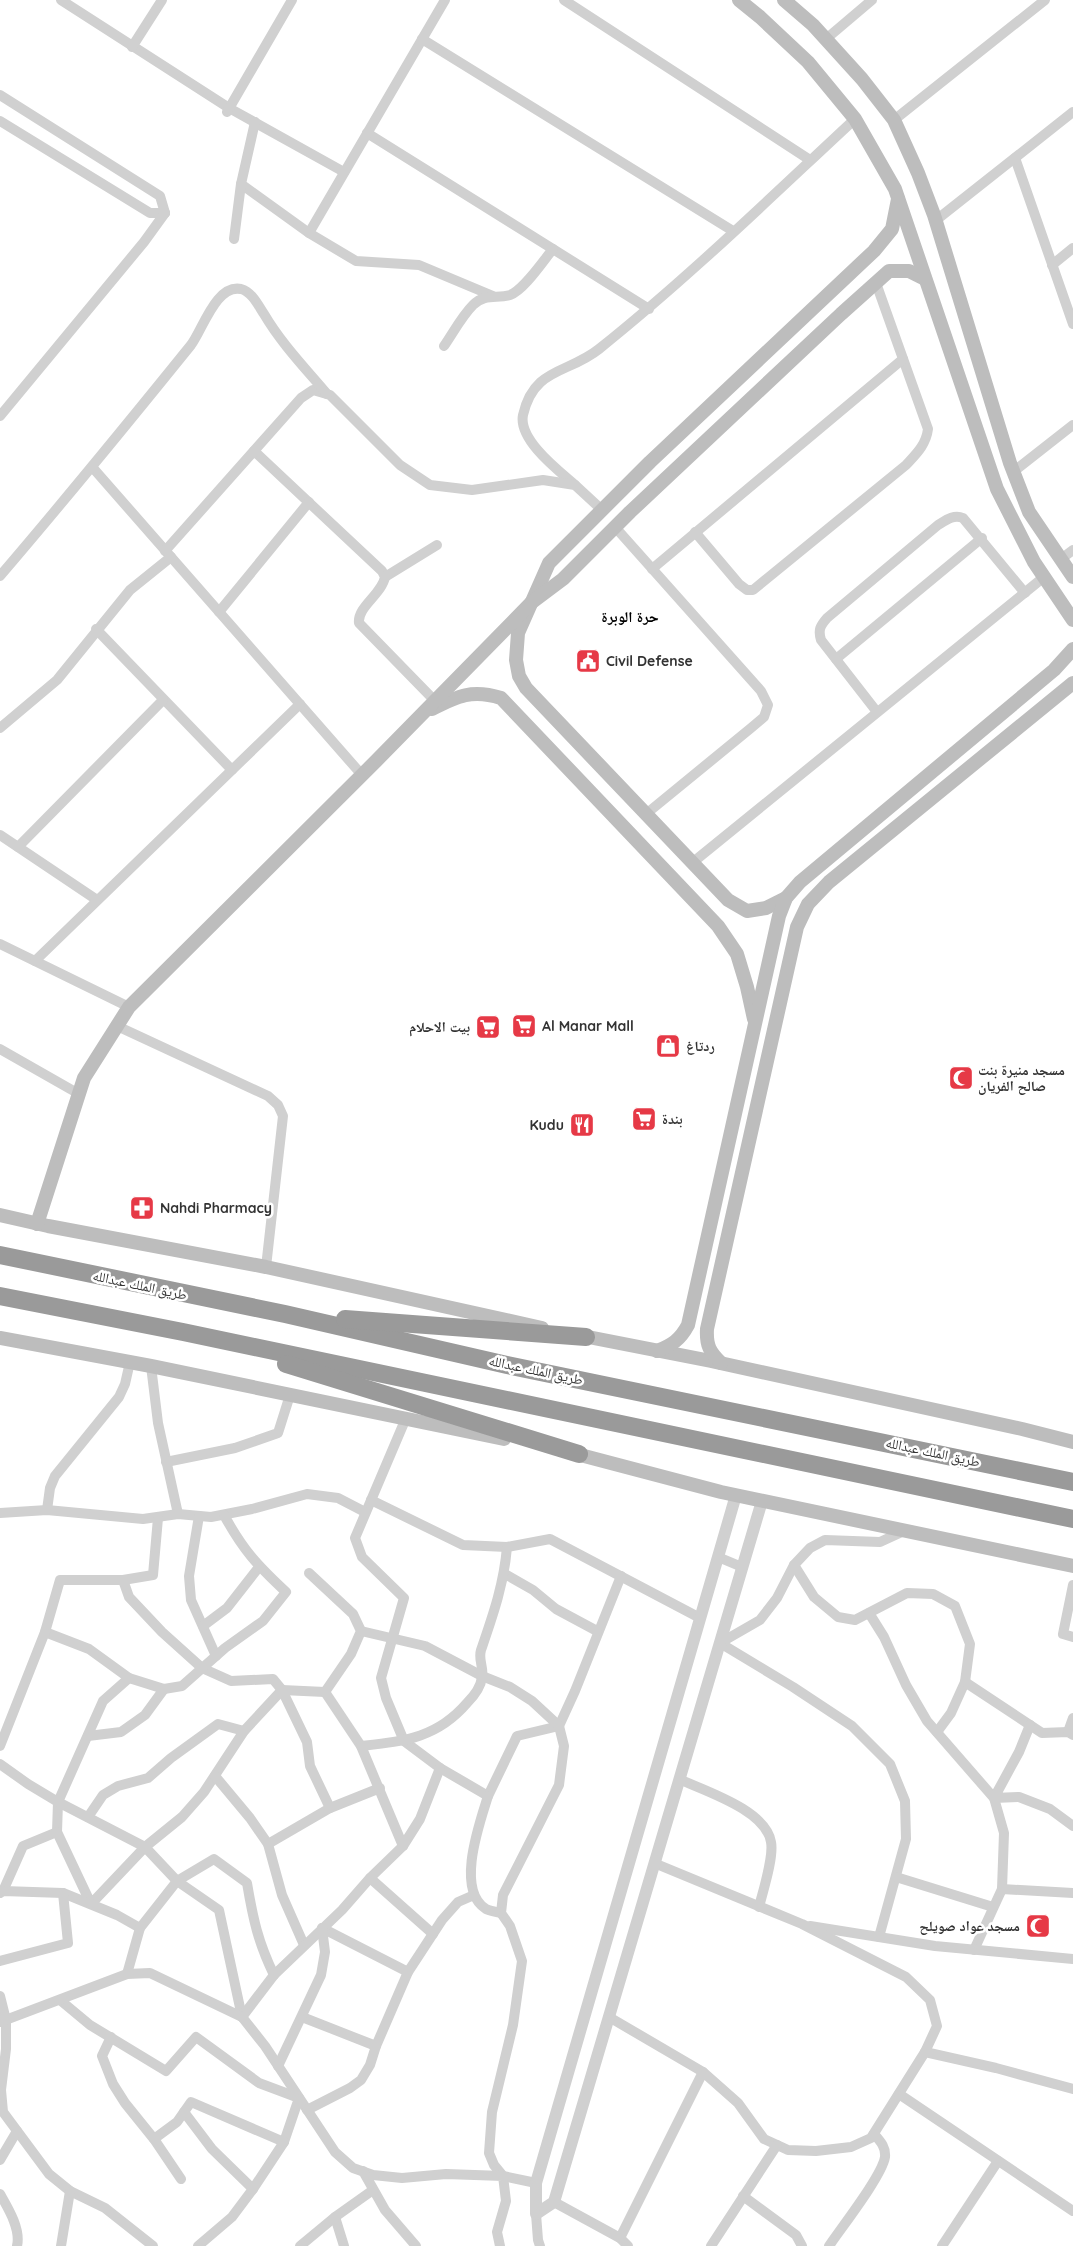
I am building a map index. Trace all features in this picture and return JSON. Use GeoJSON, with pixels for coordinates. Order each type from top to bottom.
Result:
{"type":"FeatureCollection","features":[{"type":"Feature","properties":{"kind":"highway","name":"طريق الملك عبدالله"},"geometry":{"type":"LineString","coordinates":[[0,1255],[285,1314],[506,1364],[1073,1482]]}},
{"type":"Feature","properties":{"kind":"highway"},"geometry":{"type":"LineString","coordinates":[[0,1296],[183,1332],[1073,1518]]}},
{"type":"Feature","properties":{"kind":"highway"},"geometry":{"type":"LineString","coordinates":[[285,1314],[586,1337]]}},
{"type":"Feature","properties":{"kind":"highway"},"geometry":{"type":"LineString","coordinates":[[183,1332],[579,1454]]}},
{"type":"Feature","properties":{"kind":"main road"},"geometry":{"type":"LineString","coordinates":[[739,0],[760,16],[808,62],[855,119],[895,189],[997,489],[1030,554],[1073,620]]}},
{"type":"Feature","properties":{"kind":"main road"},"geometry":{"type":"LineString","coordinates":[[784,0],[826,39],[862,79],[894,120],[918,172],[936,221],[1013,472],[1029,512],[1073,577]]}},
{"type":"Feature","properties":{"kind":"main road"},"geometry":{"type":"LineString","coordinates":[[786,898],[766,908],[747,911],[728,900],[526,688],[519,676],[518,634],[549,563],[602,510],[874,251],[892,229],[898,200]]}},
{"type":"Feature","properties":{"kind":"main road"},"geometry":{"type":"LineString","coordinates":[[37,1224],[84,1078],[129,1007],[362,775],[530,603],[563,578],[889,271],[909,271],[925,279]]}},
{"type":"Feature","properties":{"kind":"main road"},"geometry":{"type":"LineString","coordinates":[[657,1351],[672,1344],[682,1336],[688,1325],[779,916],[786,898],[800,882],[1054,670],[1073,649]]}},
{"type":"Feature","properties":{"kind":"main road"},"geometry":{"type":"LineString","coordinates":[[721,1363],[710,1352],[707,1343],[707,1329],[797,927],[808,904],[835,876],[1056,695],[1073,684]]}},
{"type":"Feature","properties":{"kind":"main road"},"geometry":{"type":"LineString","coordinates":[[422,714],[460,695],[489,694],[501,698],[718,926],[737,954],[747,987],[755,1025]]}},
{"type":"Feature","properties":{"kind":"main road"},"geometry":{"type":"LineString","coordinates":[[0,1215],[37,1224],[266,1267],[586,1337],[721,1363],[1022,1429],[1073,1442]]}},
{"type":"Feature","properties":{"kind":"main road"},"geometry":{"type":"LineString","coordinates":[[0,1338],[151,1366],[579,1454],[624,1468],[762,1501],[1073,1566]]}},
{"type":"Feature","properties":{"kind":"street"},"geometry":{"type":"LineString","coordinates":[[61,0],[228,110],[255,122],[344,172]]}},
{"type":"Feature","properties":{"kind":"street"},"geometry":{"type":"LineString","coordinates":[[132,47],[162,0]]}},
{"type":"Feature","properties":{"kind":"street"},"geometry":{"type":"LineString","coordinates":[[228,110],[292,0]]}},
{"type":"Feature","properties":{"kind":"street"},"geometry":{"type":"LineString","coordinates":[[309,233],[445,0]]}},
{"type":"Feature","properties":{"kind":"street"},"geometry":{"type":"LineString","coordinates":[[564,0],[810,160]]}},
{"type":"Feature","properties":{"kind":"street"},"geometry":{"type":"LineString","coordinates":[[826,39],[872,0]]}},
{"type":"Feature","properties":{"kind":"street"},"geometry":{"type":"LineString","coordinates":[[894,120],[1046,0]]}},
{"type":"Feature","properties":{"kind":"street"},"geometry":{"type":"LineString","coordinates":[[422,39],[733,232]]}},
{"type":"Feature","properties":{"kind":"street"},"geometry":{"type":"LineString","coordinates":[[0,95],[160,196],[165,213]]}},
{"type":"Feature","properties":{"kind":"street"},"geometry":{"type":"LineString","coordinates":[[936,221],[1073,112]]}},
{"type":"Feature","properties":{"kind":"street"},"geometry":{"type":"LineString","coordinates":[[602,510],[540,453],[526,433],[522,418],[528,398],[535,387],[549,373],[589,357],[649,309],[855,119]]}},
{"type":"Feature","properties":{"kind":"street"},"geometry":{"type":"LineString","coordinates":[[0,121],[150,213],[165,213]]}},
{"type":"Feature","properties":{"kind":"street"},"geometry":{"type":"LineString","coordinates":[[234,238],[241,184],[255,122]]}},
{"type":"Feature","properties":{"kind":"street"},"geometry":{"type":"LineString","coordinates":[[367,133],[649,309]]}},
{"type":"Feature","properties":{"kind":"street"},"geometry":{"type":"LineString","coordinates":[[1015,158],[1073,324]]}},
{"type":"Feature","properties":{"kind":"street"},"geometry":{"type":"LineString","coordinates":[[241,184],[309,233],[361,263],[419,265],[493,296]]}},
{"type":"Feature","properties":{"kind":"street"},"geometry":{"type":"LineString","coordinates":[[0,416],[144,242],[165,213]]}},
{"type":"Feature","properties":{"kind":"street"},"geometry":{"type":"LineString","coordinates":[[1052,265],[1073,248]]}},
{"type":"Feature","properties":{"kind":"street"},"geometry":{"type":"LineString","coordinates":[[444,346],[473,304],[483,298],[510,295],[518,290],[553,249]]}},
{"type":"Feature","properties":{"kind":"street"},"geometry":{"type":"LineString","coordinates":[[695,532],[739,584],[747,590],[753,590],[906,466],[921,448],[927,438],[928,429],[876,283]]}},
{"type":"Feature","properties":{"kind":"street"},"geometry":{"type":"LineString","coordinates":[[0,576],[93,468],[194,340],[210,310],[221,296],[234,288],[244,290],[254,298],[273,330],[328,394],[400,464],[430,484],[472,490],[543,480],[575,485]]}},
{"type":"Feature","properties":{"kind":"street"},"geometry":{"type":"LineString","coordinates":[[652,569],[903,359]]}},
{"type":"Feature","properties":{"kind":"street"},"geometry":{"type":"LineString","coordinates":[[0,728],[57,680],[96,629],[130,590],[168,554],[301,398],[313,390],[328,394]]}},
{"type":"Feature","properties":{"kind":"street"},"geometry":{"type":"LineString","coordinates":[[1013,472],[1073,425]]}},
{"type":"Feature","properties":{"kind":"street"},"geometry":{"type":"LineString","coordinates":[[254,451],[382,571],[385,578],[384,585],[358,618],[360,624],[435,701]]}},
{"type":"Feature","properties":{"kind":"street"},"geometry":{"type":"LineString","coordinates":[[93,468],[362,775]]}},
{"type":"Feature","properties":{"kind":"street"},"geometry":{"type":"LineString","coordinates":[[219,612],[309,502]]}},
{"type":"Feature","properties":{"kind":"street"},"geometry":{"type":"LineString","coordinates":[[877,712],[821,640],[820,626],[827,618],[938,525],[958,516],[963,518],[982,538],[1025,593]]}},
{"type":"Feature","properties":{"kind":"street"},"geometry":{"type":"LineString","coordinates":[[615,527],[761,691],[768,705],[764,717],[646,814]]}},
{"type":"Feature","properties":{"kind":"street"},"geometry":{"type":"LineString","coordinates":[[836,659],[982,538]]}},
{"type":"Feature","properties":{"kind":"street"},"geometry":{"type":"LineString","coordinates":[[385,578],[437,545]]}},
{"type":"Feature","properties":{"kind":"street"},"geometry":{"type":"LineString","coordinates":[[1061,558],[1073,550]]}},
{"type":"Feature","properties":{"kind":"street"},"geometry":{"type":"LineString","coordinates":[[692,863],[1044,577]]}},
{"type":"Feature","properties":{"kind":"street"},"geometry":{"type":"LineString","coordinates":[[96,629],[232,770]]}},
{"type":"Feature","properties":{"kind":"street"},"geometry":{"type":"LineString","coordinates":[[18,847],[163,700]]}},
{"type":"Feature","properties":{"kind":"street"},"geometry":{"type":"LineString","coordinates":[[35,961],[300,704]]}},
{"type":"Feature","properties":{"kind":"street"},"geometry":{"type":"LineString","coordinates":[[0,835],[97,900]]}},
{"type":"Feature","properties":{"kind":"street"},"geometry":{"type":"LineString","coordinates":[[0,944],[129,1007]]}},
{"type":"Feature","properties":{"kind":"street"},"geometry":{"type":"LineString","coordinates":[[117,1026],[268,1096],[278,1104],[283,1116],[266,1267]]}},
{"type":"Feature","properties":{"kind":"street"},"geometry":{"type":"LineString","coordinates":[[0,1049],[79,1094]]}},
{"type":"Feature","properties":{"kind":"street"},"geometry":{"type":"LineString","coordinates":[[47,1510],[50,1488],[55,1476],[119,1398],[125,1384],[130,1362]]}},
{"type":"Feature","properties":{"kind":"street"},"geometry":{"type":"LineString","coordinates":[[151,1366],[158,1423],[178,1514]]}},
{"type":"Feature","properties":{"kind":"street"},"geometry":{"type":"LineString","coordinates":[[166,1462],[235,1448],[278,1433],[290,1395]]}},
{"type":"Feature","properties":{"kind":"street"},"geometry":{"type":"LineString","coordinates":[[406,1418],[355,1538],[362,1558],[404,1598],[381,1678],[386,1698],[404,1741],[440,1768],[488,1796]]}},
{"type":"Feature","properties":{"kind":"street"},"geometry":{"type":"LineString","coordinates":[[0,1513],[47,1510],[143,1519],[178,1514],[211,1517],[307,1494],[338,1498],[365,1512]]}},
{"type":"Feature","properties":{"kind":"street"},"geometry":{"type":"LineString","coordinates":[[540,2246],[536,2214],[536,2183],[736,1495]]}},
{"type":"Feature","properties":{"kind":"street"},"geometry":{"type":"LineString","coordinates":[[371,1500],[463,1545],[507,1547],[550,1539],[700,1618]]}},
{"type":"Feature","properties":{"kind":"street"},"geometry":{"type":"LineString","coordinates":[[536,2214],[554,2202],[762,1501]]}},
{"type":"Feature","properties":{"kind":"street"},"geometry":{"type":"LineString","coordinates":[[45,1632],[89,1649],[129,1678],[164,1689],[182,1686],[216,1656],[263,1621],[286,1592],[259,1567],[239,1543],[224,1515]]}},
{"type":"Feature","properties":{"kind":"street"},"geometry":{"type":"LineString","coordinates":[[199,1516],[189,1576],[191,1600],[216,1656]]}},
{"type":"Feature","properties":{"kind":"street"},"geometry":{"type":"LineString","coordinates":[[0,1746],[45,1632],[60,1580],[123,1580],[153,1575],[158,1518]]}},
{"type":"Feature","properties":{"kind":"street"},"geometry":{"type":"LineString","coordinates":[[720,1643],[760,1620],[777,1598],[794,1565],[810,1548],[825,1540],[880,1542],[904,1530]]}},
{"type":"Feature","properties":{"kind":"street"},"geometry":{"type":"LineString","coordinates":[[361,1746],[404,1741],[432,1732],[462,1709],[475,1694],[482,1676],[479,1657],[505,1574],[507,1547]]}},
{"type":"Feature","properties":{"kind":"street"},"geometry":{"type":"LineString","coordinates":[[718,1558],[742,1567]]}},
{"type":"Feature","properties":{"kind":"street"},"geometry":{"type":"LineString","coordinates":[[794,1565],[814,1597],[838,1617],[855,1620],[907,1593],[933,1594],[955,1606],[970,1644],[964,1682],[951,1713],[937,1732]]}},
{"type":"Feature","properties":{"kind":"street"},"geometry":{"type":"LineString","coordinates":[[203,1626],[227,1608],[259,1567]]}},
{"type":"Feature","properties":{"kind":"street"},"geometry":{"type":"LineString","coordinates":[[309,1573],[353,1614],[361,1631],[351,1654],[325,1692]]}},
{"type":"Feature","properties":{"kind":"street"},"geometry":{"type":"LineString","coordinates":[[505,1574],[533,1590],[556,1609],[597,1632]]}},
{"type":"Feature","properties":{"kind":"street"},"geometry":{"type":"LineString","coordinates":[[559,1726],[621,1576]]}},
{"type":"Feature","properties":{"kind":"street"},"geometry":{"type":"LineString","coordinates":[[123,1580],[129,1597],[162,1632],[202,1668],[230,1681],[273,1679],[282,1690],[307,1742],[310,1766],[330,1808]]}},
{"type":"Feature","properties":{"kind":"street"},"geometry":{"type":"LineString","coordinates":[[1073,1585],[1063,1634],[1073,1637]]}},
{"type":"Feature","properties":{"kind":"street"},"geometry":{"type":"LineString","coordinates":[[869,1613],[884,1637],[906,1685],[927,1721],[994,1798],[1004,1833],[1002,1889],[974,1950]]}},
{"type":"Feature","properties":{"kind":"street"},"geometry":{"type":"LineString","coordinates":[[361,1631],[425,1646],[482,1676],[510,1687],[532,1701],[559,1726],[564,1746],[559,1785],[503,1895],[501,1913]]}},
{"type":"Feature","properties":{"kind":"street"},"geometry":{"type":"LineString","coordinates":[[720,1643],[793,1687],[852,1726],[890,1764],[905,1801],[906,1839],[879,1937]]}},
{"type":"Feature","properties":{"kind":"street"},"geometry":{"type":"LineString","coordinates":[[91,1904],[57,1832],[58,1802],[103,1701],[129,1678]]}},
{"type":"Feature","properties":{"kind":"street"},"geometry":{"type":"LineString","coordinates":[[964,1682],[1042,1734],[1071,1734],[1073,1718]]}},
{"type":"Feature","properties":{"kind":"street"},"geometry":{"type":"LineString","coordinates":[[88,1736],[121,1732],[145,1715],[164,1689]]}},
{"type":"Feature","properties":{"kind":"street"},"geometry":{"type":"LineString","coordinates":[[91,1904],[145,1847],[182,1817],[215,1776],[244,1731],[282,1690],[325,1692]]}},
{"type":"Feature","properties":{"kind":"street"},"geometry":{"type":"LineString","coordinates":[[325,1692],[361,1746],[403,1846]]}},
{"type":"Feature","properties":{"kind":"street"},"geometry":{"type":"LineString","coordinates":[[88,1818],[103,1796],[118,1786],[148,1778],[171,1758],[218,1724],[244,1731]]}},
{"type":"Feature","properties":{"kind":"street"},"geometry":{"type":"LineString","coordinates":[[500,2246],[497,2232],[506,2201],[503,2176],[494,2164],[490,2153],[492,2112],[513,2025],[522,1961],[510,1926],[501,1913],[486,1909],[474,1895],[471,1867],[472,1847],[488,1796],[517,1736],[559,1726]]}},
{"type":"Feature","properties":{"kind":"street"},"geometry":{"type":"LineString","coordinates":[[994,1798],[1019,1752],[1030,1726]]}},
{"type":"Feature","properties":{"kind":"street"},"geometry":{"type":"LineString","coordinates":[[0,1764],[58,1802],[145,1847],[177,1881],[219,1910],[242,2017],[278,2066],[335,2152],[353,2168],[373,2175],[402,2178],[446,2174],[503,2176],[536,2183]]}},
{"type":"Feature","properties":{"kind":"street"},"geometry":{"type":"LineString","coordinates":[[242,2017],[274,1975],[342,1910],[370,1878],[403,1846],[420,1819],[440,1768]]}},
{"type":"Feature","properties":{"kind":"street"},"geometry":{"type":"LineString","coordinates":[[215,1776],[250,1818],[268,1844],[282,1895],[304,1945]]}},
{"type":"Feature","properties":{"kind":"street"},"geometry":{"type":"LineString","coordinates":[[679,1779],[750,1812],[764,1828],[771,1842],[768,1869],[759,1907]]}},
{"type":"Feature","properties":{"kind":"street"},"geometry":{"type":"LineString","coordinates":[[268,1844],[330,1808],[380,1788]]}},
{"type":"Feature","properties":{"kind":"street"},"geometry":{"type":"LineString","coordinates":[[994,1798],[1019,1797],[1050,1809],[1073,1826]]}},
{"type":"Feature","properties":{"kind":"street"},"geometry":{"type":"LineString","coordinates":[[57,1832],[23,1846],[1,1892],[64,1893],[117,1915],[140,1928]]}},
{"type":"Feature","properties":{"kind":"street"},"geometry":{"type":"LineString","coordinates":[[127,1974],[140,1928],[177,1881],[214,1859],[248,1883],[254,1923],[261,1948],[274,1975]]}},
{"type":"Feature","properties":{"kind":"street"},"geometry":{"type":"LineString","coordinates":[[609,2017],[703,2072],[738,2103],[764,2139],[788,2150],[816,2151],[851,2147],[871,2138],[925,2052],[938,2026],[930,2000],[906,1977],[802,1924],[654,1863]]}},
{"type":"Feature","properties":{"kind":"street"},"geometry":{"type":"LineString","coordinates":[[896,1877],[994,1907]]}},
{"type":"Feature","properties":{"kind":"street"},"geometry":{"type":"LineString","coordinates":[[370,1878],[433,1934]]}},
{"type":"Feature","properties":{"kind":"street"},"geometry":{"type":"LineString","coordinates":[[1002,1889],[1073,1894]]}},
{"type":"Feature","properties":{"kind":"street"},"geometry":{"type":"LineString","coordinates":[[0,1961],[68,1943],[64,1893]]}},
{"type":"Feature","properties":{"kind":"street"},"geometry":{"type":"LineString","coordinates":[[307,2110],[350,2088],[361,2080],[370,2065],[376,2046],[408,1972],[442,1920],[458,1902],[474,1895]]}},
{"type":"Feature","properties":{"kind":"street"},"geometry":{"type":"LineString","coordinates":[[802,1924],[935,1946],[1073,1959]]}},
{"type":"Feature","properties":{"kind":"street"},"geometry":{"type":"LineString","coordinates":[[322,1928],[408,1972]]}},
{"type":"Feature","properties":{"kind":"street"},"geometry":{"type":"LineString","coordinates":[[278,2066],[321,1975],[325,1952],[322,1928]]}},
{"type":"Feature","properties":{"kind":"street"},"geometry":{"type":"LineString","coordinates":[[3,2021],[127,1974],[150,1973],[242,2017]]}},
{"type":"Feature","properties":{"kind":"street"},"geometry":{"type":"LineString","coordinates":[[0,1996],[6,2049],[1,2090],[2,2112],[49,2174],[70,2191],[105,2208],[154,2246]]}},
{"type":"Feature","properties":{"kind":"street"},"geometry":{"type":"LineString","coordinates":[[60,2000],[90,2025],[166,2071],[196,2037],[259,2083],[299,2098]]}},
{"type":"Feature","properties":{"kind":"street"},"geometry":{"type":"LineString","coordinates":[[302,2017],[376,2046]]}},
{"type":"Feature","properties":{"kind":"street"},"geometry":{"type":"LineString","coordinates":[[111,2037],[102,2056],[113,2084],[181,2179]]}},
{"type":"Feature","properties":{"kind":"street"},"geometry":{"type":"LineString","coordinates":[[925,2052],[996,2068],[1073,2089]]}},
{"type":"Feature","properties":{"kind":"street"},"geometry":{"type":"LineString","coordinates":[[620,2238],[703,2072]]}},
{"type":"Feature","properties":{"kind":"street"},"geometry":{"type":"LineString","coordinates":[[899,2094],[1073,2211]]}},
{"type":"Feature","properties":{"kind":"street"},"geometry":{"type":"LineString","coordinates":[[198,2246],[232,2217],[253,2189],[284,2142],[299,2098]]}},
{"type":"Feature","properties":{"kind":"street"},"geometry":{"type":"LineString","coordinates":[[154,2140],[177,2122],[191,2102],[284,2142]]}},
{"type":"Feature","properties":{"kind":"street"},"geometry":{"type":"LineString","coordinates":[[184,2112],[212,2149],[253,2189]]}},
{"type":"Feature","properties":{"kind":"street"},"geometry":{"type":"LineString","coordinates":[[0,2160],[17,2131]]}},
{"type":"Feature","properties":{"kind":"street"},"geometry":{"type":"LineString","coordinates":[[829,2246],[878,2174],[885,2157],[884,2145],[874,2134]]}},
{"type":"Feature","properties":{"kind":"street"},"geometry":{"type":"LineString","coordinates":[[711,2246],[778,2145]]}},
{"type":"Feature","properties":{"kind":"street"},"geometry":{"type":"LineString","coordinates":[[942,2246],[998,2161]]}},
{"type":"Feature","properties":{"kind":"street"},"geometry":{"type":"LineString","coordinates":[[362,2172],[385,2210],[416,2246]]}},
{"type":"Feature","properties":{"kind":"street"},"geometry":{"type":"LineString","coordinates":[[300,2246],[335,2217],[374,2190]]}},
{"type":"Feature","properties":{"kind":"street"},"geometry":{"type":"LineString","coordinates":[[60,2246],[70,2191]]}},
{"type":"Feature","properties":{"kind":"street"},"geometry":{"type":"LineString","coordinates":[[0,2194],[9,2210],[19,2239],[17,2246]]}},
{"type":"Feature","properties":{"kind":"street"},"geometry":{"type":"LineString","coordinates":[[743,2196],[796,2235],[802,2246]]}},
{"type":"Feature","properties":{"kind":"street"},"geometry":{"type":"LineString","coordinates":[[554,2202],[620,2238],[628,2246]]}},
{"type":"Feature","properties":{"kind":"street"},"geometry":{"type":"LineString","coordinates":[[335,2217],[344,2246]]}},
{"type":"Feature","properties":{"kind":"place","name":"Civil Defense"},"geometry":{"type":"Point","coordinates":[588,661]}},
{"type":"Feature","properties":{"kind":"place","name":"Al Manar Mall"},"geometry":{"type":"Point","coordinates":[524,1026]}},
{"type":"Feature","properties":{"kind":"place","name":"بيت الاحلام"},"geometry":{"type":"Point","coordinates":[488,1027]}},
{"type":"Feature","properties":{"kind":"place","name":"ردتاغ"},"geometry":{"type":"Point","coordinates":[668,1046]}},
{"type":"Feature","properties":{"kind":"place","name":"مسجد منيرة بنت صالح الفريان"},"geometry":{"type":"Point","coordinates":[961,1078]}},
{"type":"Feature","properties":{"kind":"place","name":"بندة"},"geometry":{"type":"Point","coordinates":[644,1119]}},
{"type":"Feature","properties":{"kind":"place","name":"Kudu"},"geometry":{"type":"Point","coordinates":[582,1125]}},
{"type":"Feature","properties":{"kind":"place","name":"Nahdi Pharmacy"},"geometry":{"type":"Point","coordinates":[142,1208]}},
{"type":"Feature","properties":{"kind":"place","name":"مسجد عواد صويلح"},"geometry":{"type":"Point","coordinates":[1038,1926]}},
{"type":"Feature","properties":{"kind":"district","name":"حرة الوبرة"},"geometry":{"type":"Point","coordinates":[630,617]}}]}
